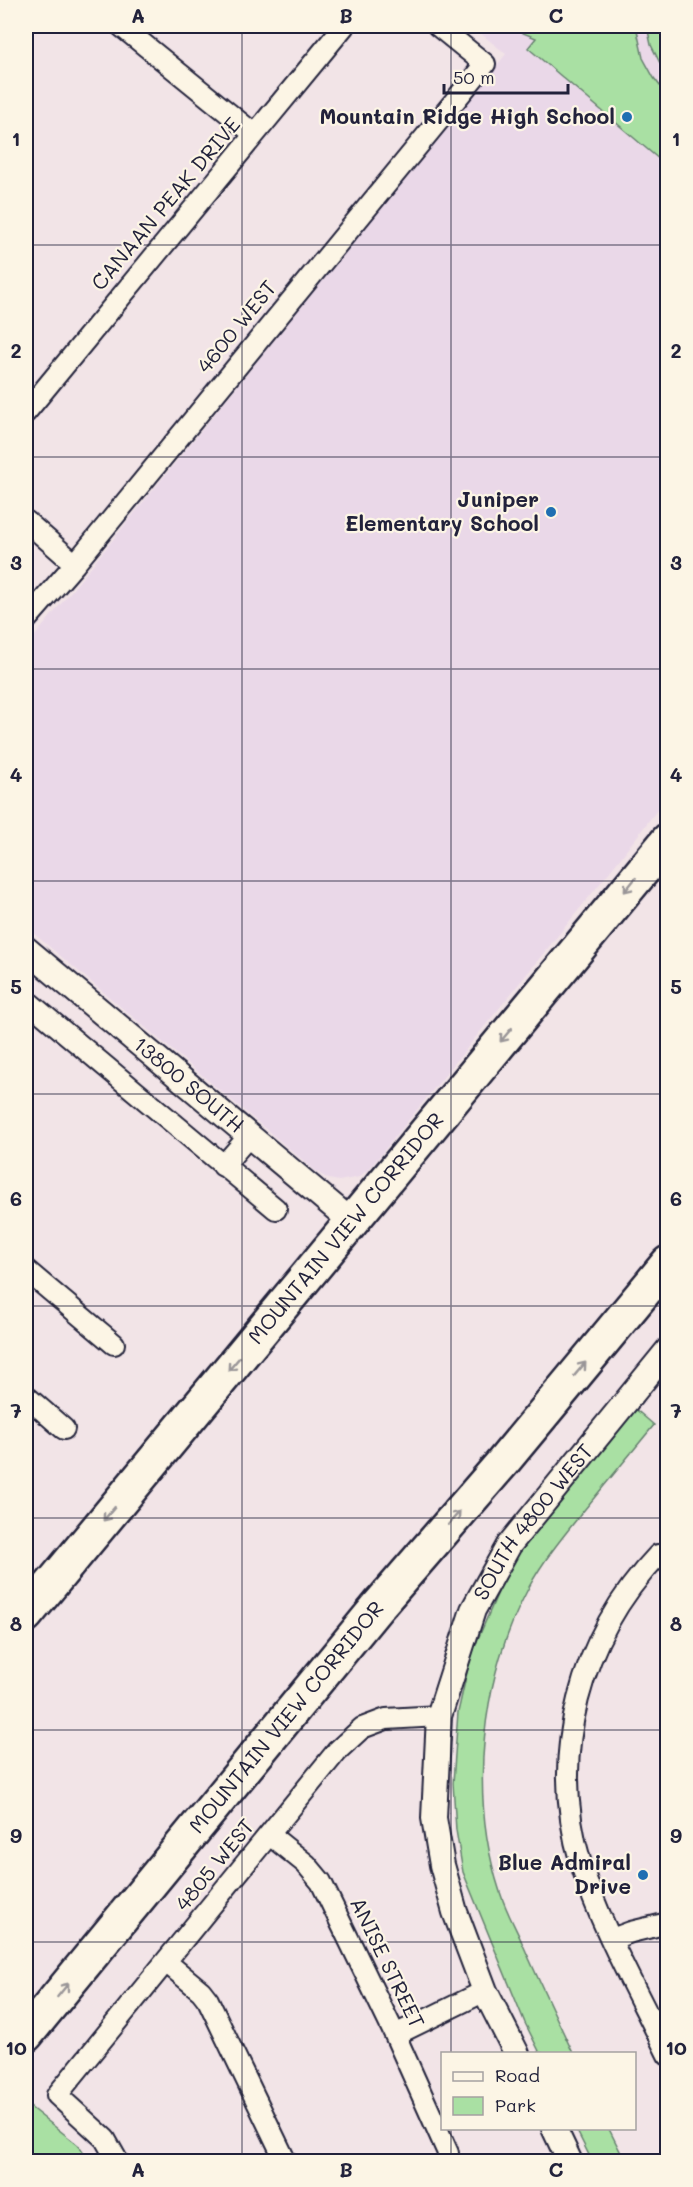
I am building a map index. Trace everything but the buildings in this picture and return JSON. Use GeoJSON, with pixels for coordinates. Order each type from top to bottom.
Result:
{"type":"FeatureCollection","features":[{"type":"Feature","properties":{"kind":"highway","name":"MOUNTAIN VIEW CORRIDOR"},"geometry":{"type":"LineString","coordinates":[[26,1615],[668,840]]}},
{"type":"Feature","properties":{"kind":"highway","name":"MOUNTAIN VIEW CORRIDOR"},"geometry":{"type":"LineString","coordinates":[[26,2035],[386,1596],[665,1272]]}},
{"type":"Feature","properties":{"kind":"street"},"geometry":{"type":"LineString","coordinates":[[121,26],[254,134]]}},
{"type":"Feature","properties":{"kind":"street","name":"CANAAN PEAK DRIVE"},"geometry":{"type":"LineString","coordinates":[[26,412],[344,26]]}},
{"type":"Feature","properties":{"kind":"street","name":"4600 WEST"},"geometry":{"type":"LineString","coordinates":[[26,620],[75,564],[485,64],[438,26]]}},
{"type":"Feature","properties":{"kind":"street"},"geometry":{"type":"LineString","coordinates":[[26,521],[75,564]]}},
{"type":"Feature","properties":{"kind":"street","name":"13800 SOUTH"},"geometry":{"type":"LineString","coordinates":[[26,949],[351,1221]]}},
{"type":"Feature","properties":{"kind":"street"},"geometry":{"type":"LineString","coordinates":[[26,1000],[276,1209]]}},
{"type":"Feature","properties":{"kind":"street"},"geometry":{"type":"LineString","coordinates":[[223,1166],[249,1136]]}},
{"type":"Feature","properties":{"kind":"street"},"geometry":{"type":"LineString","coordinates":[[26,1271],[114,1344]]}},
{"type":"Feature","properties":{"kind":"street","name":"SOUTH 4800 WEST"},"geometry":{"type":"LineString","coordinates":[[516,2052],[485,1991],[455,1912],[439,1846],[434,1818],[439,1716],[473,1610],[509,1545],[668,1350]]}},
{"type":"Feature","properties":{"kind":"street"},"geometry":{"type":"LineString","coordinates":[[26,1396],[64,1429]]}},
{"type":"Feature","properties":{"kind":"street"},"geometry":{"type":"LineString","coordinates":[[663,1559],[626,1592],[603,1631],[583,1679],[571,1736],[569,1797],[573,1829],[591,1893],[668,2055]]}},
{"type":"Feature","properties":{"kind":"street","name":"4805 WEST"},"geometry":{"type":"LineString","coordinates":[[117,2162],[105,2139],[57,2095],[337,1751],[362,1728],[386,1719],[439,1716]]}},
{"type":"Feature","properties":{"kind":"street","name":"ANISE STREET"},"geometry":{"type":"LineString","coordinates":[[270,1835],[306,1864],[321,1882],[395,2035],[448,2153],[447,2162]]}},
{"type":"Feature","properties":{"kind":"street"},"geometry":{"type":"LineString","coordinates":[[612,1939],[668,1923]]}},
{"type":"Feature","properties":{"kind":"street"},"geometry":{"type":"LineString","coordinates":[[166,1962],[201,1991],[208,2000],[286,2162]]}},
{"type":"Feature","properties":{"kind":"street"},"geometry":{"type":"LineString","coordinates":[[395,2035],[485,1991]]}},
{"type":"Feature","properties":{"kind":"street"},"geometry":{"type":"LineString","coordinates":[[555,2130],[570,2162]]}},
{"type":"Feature","properties":{"kind":"shaded area"},"geometry":{"type":"Polygon","coordinates":[[[476,26],[667,26],[667,797],[619,860],[370,1168],[359,1177],[339,1181],[318,1173],[26,927],[26,647],[506,54],[474,28],[476,26]]]}},
{"type":"Feature","properties":{"kind":"green space","name":"Mountain Ridge High School"},"geometry":{"type":"Polygon","coordinates":[[[522,26],[636,26],[643,58],[667,95],[667,166],[528,48],[536,38],[518,31],[522,26]]]}},
{"type":"Feature","properties":{"kind":"green space"},"geometry":{"type":"Polygon","coordinates":[[[647,26],[667,26],[667,77],[651,45],[647,26]]]}},
{"type":"Feature","properties":{"kind":"green space"},"geometry":{"type":"Polygon","coordinates":[[[633,1407],[654,1425],[562,1537],[541,1567],[513,1622],[490,1697],[482,1777],[484,1816],[490,1855],[509,1915],[573,2052],[540,2052],[525,2023],[463,1872],[456,1830],[453,1783],[458,1712],[471,1655],[509,1567],[539,1521],[633,1407]]]}},
{"type":"Feature","properties":{"kind":"green space"},"geometry":{"type":"Polygon","coordinates":[[[30,2107],[78,2145],[89,2161],[26,2161],[26,2113],[30,2107]]]}},
{"type":"Feature","properties":{"kind":"green space"},"geometry":{"type":"Polygon","coordinates":[[[576,2130],[610,2130],[625,2161],[592,2161],[576,2130]]]}},
{"type":"Feature","properties":{"kind":"place","name":"Mountain Ridge High School"},"geometry":{"type":"Point","coordinates":[627,117]}},
{"type":"Feature","properties":{"kind":"place","name":"Juniper Elementary School"},"geometry":{"type":"Point","coordinates":[551,512]}},
{"type":"Feature","properties":{"kind":"place","name":"Blue Admiral Drive"},"geometry":{"type":"Point","coordinates":[643,1875]}}]}
